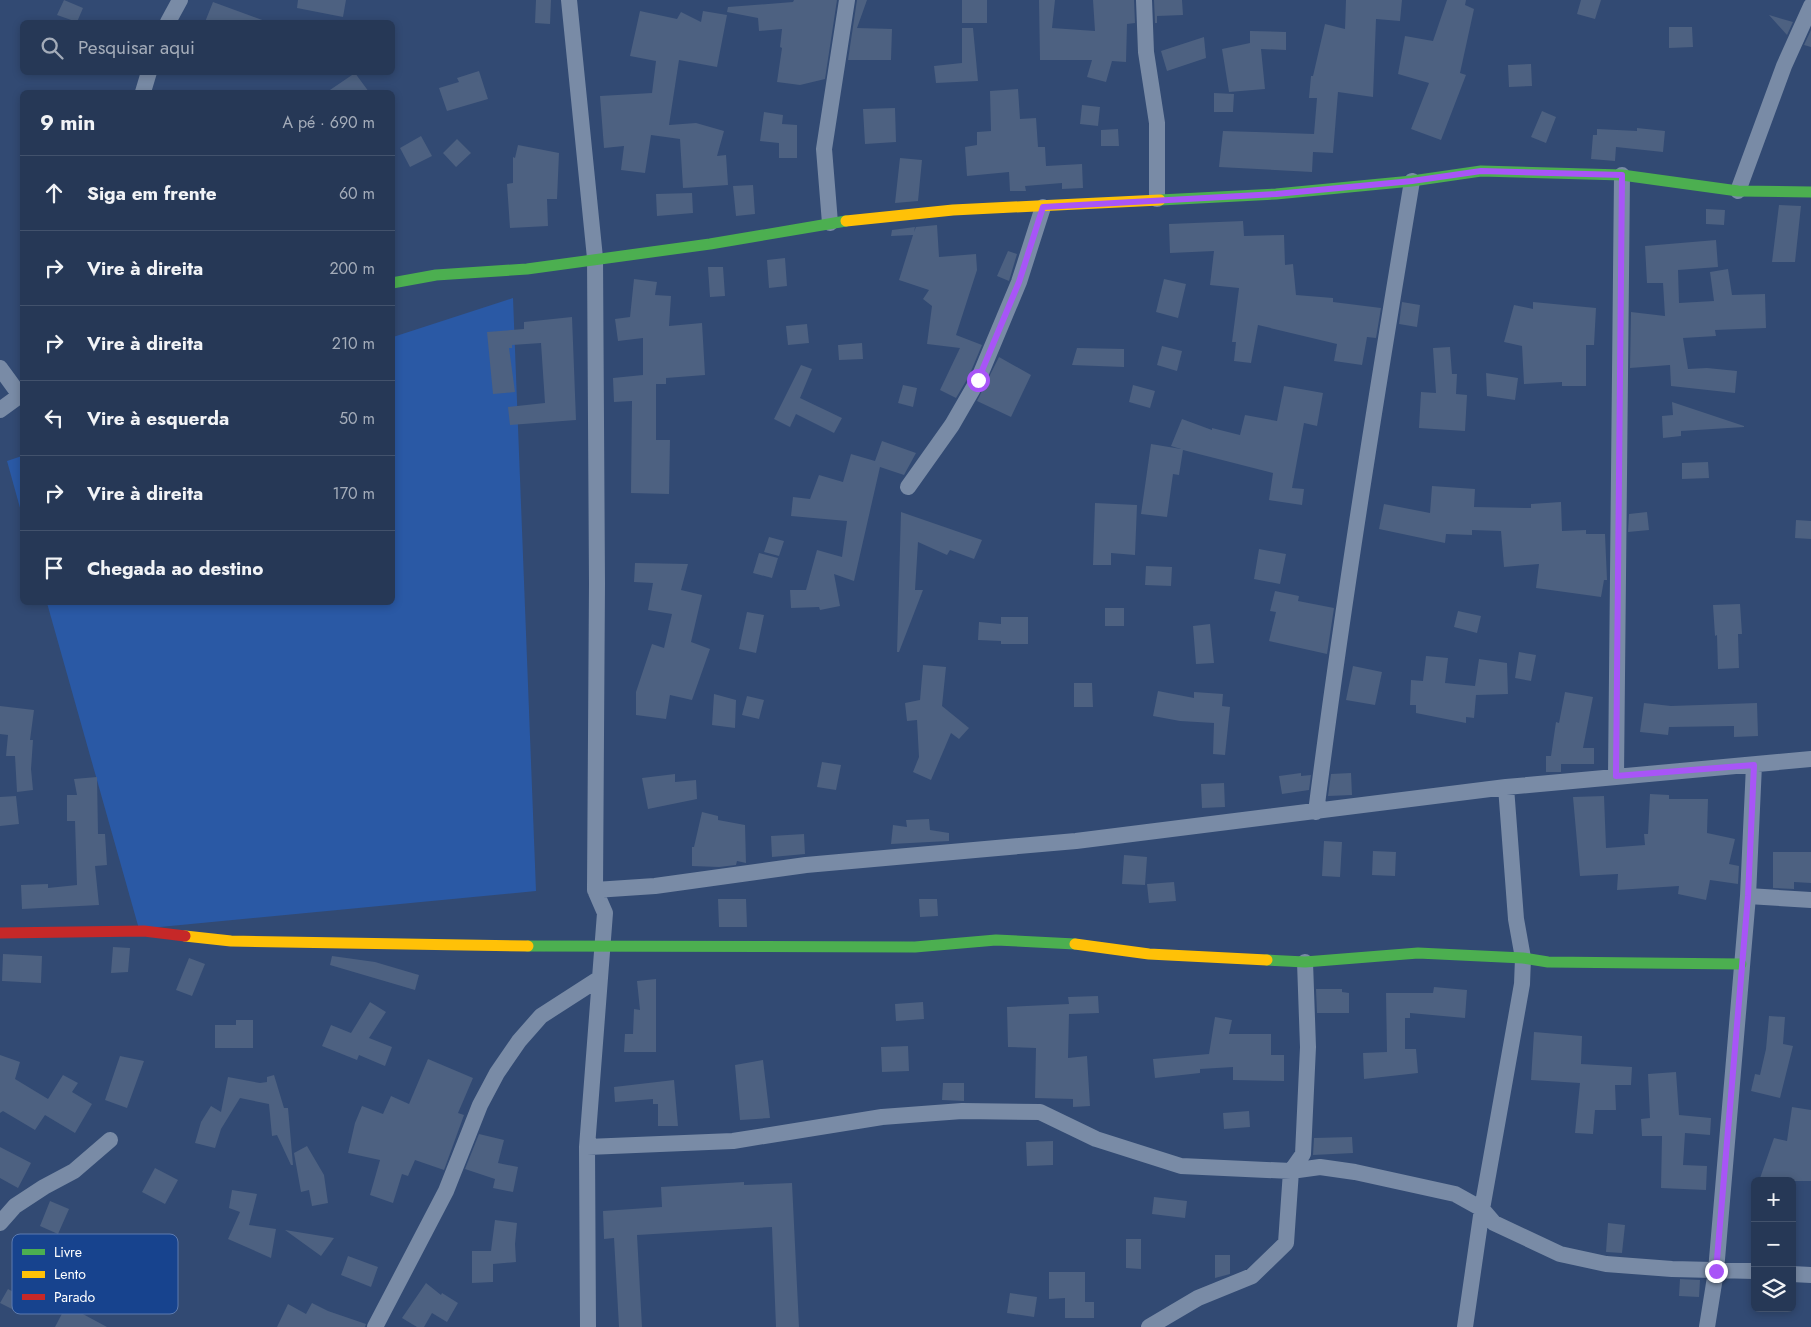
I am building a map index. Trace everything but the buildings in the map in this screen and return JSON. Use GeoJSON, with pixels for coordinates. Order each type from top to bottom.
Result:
{"type":"FeatureCollection","features":[{"type":"Feature","properties":{"kind":"street"},"geometry":{"type":"LineString","coordinates":[[169,20],[180,0]]}},
{"type":"Feature","properties":{"kind":"street"},"geometry":{"type":"LineString","coordinates":[[568,0],[594,258],[598,574],[595,890],[605,914],[587,1147],[588,1327]]}},
{"type":"Feature","properties":{"kind":"street"},"geometry":{"type":"LineString","coordinates":[[830,223],[824,150],[847,0]]}},
{"type":"Feature","properties":{"kind":"street"},"geometry":{"type":"LineString","coordinates":[[1144,0],[1146,52],[1157,123],[1157,199]]}},
{"type":"Feature","properties":{"kind":"street"},"geometry":{"type":"LineString","coordinates":[[1738,191],[1784,66],[1811,6]]}},
{"type":"Feature","properties":{"kind":"street"},"geometry":{"type":"LineString","coordinates":[[144,90],[148,75]]}},
{"type":"Feature","properties":{"kind":"street"},"geometry":{"type":"LineString","coordinates":[[395,282],[436,275],[527,269],[594,258],[710,244],[830,223],[953,210],[1276,194],[1412,181],[1481,171],[1622,175],[1738,191],[1811,192]]}},
{"type":"Feature","properties":{"kind":"street"},"geometry":{"type":"LineString","coordinates":[[1616,776],[1622,175]]}},
{"type":"Feature","properties":{"kind":"street"},"geometry":{"type":"LineString","coordinates":[[1316,812],[1336,658],[1368,441],[1412,181]]}},
{"type":"Feature","properties":{"kind":"street"},"geometry":{"type":"LineString","coordinates":[[908,487],[952,425],[978,380],[1019,282],[1043,207]]}},
{"type":"Feature","properties":{"kind":"street"},"geometry":{"type":"LineString","coordinates":[[0,368],[20,392]]}},
{"type":"Feature","properties":{"kind":"street"},"geometry":{"type":"LineString","coordinates":[[0,410],[20,394]]}},
{"type":"Feature","properties":{"kind":"street"},"geometry":{"type":"LineString","coordinates":[[595,890],[655,886],[806,865],[1076,841],[1506,787],[1811,759]]}},
{"type":"Feature","properties":{"kind":"street"},"geometry":{"type":"LineString","coordinates":[[1707,1327],[1716,1271],[1748,896],[1754,765]]}},
{"type":"Feature","properties":{"kind":"street"},"geometry":{"type":"LineString","coordinates":[[1465,1327],[1482,1208],[1522,984],[1523,958],[1516,919],[1512,842],[1506,787]]}},
{"type":"Feature","properties":{"kind":"street"},"geometry":{"type":"LineString","coordinates":[[1748,896],[1811,900]]}},
{"type":"Feature","properties":{"kind":"street"},"geometry":{"type":"LineString","coordinates":[[0,933],[144,931],[231,941],[602,947],[782,945],[915,947],[996,940],[1089,946],[1149,954],[1305,962],[1418,953],[1523,958],[1548,962],[1741,964]]}},
{"type":"Feature","properties":{"kind":"street"},"geometry":{"type":"LineString","coordinates":[[1149,1327],[1198,1298],[1252,1276],[1286,1243],[1292,1171],[1303,1154],[1308,1047],[1305,962]]}},
{"type":"Feature","properties":{"kind":"street"},"geometry":{"type":"LineString","coordinates":[[376,1327],[446,1191],[480,1105],[497,1073],[519,1041],[541,1016],[600,978]]}},
{"type":"Feature","properties":{"kind":"street"},"geometry":{"type":"LineString","coordinates":[[587,1147],[733,1141],[882,1117],[962,1111],[1040,1112],[1096,1138],[1181,1166],[1292,1171],[1320,1167],[1355,1172],[1454,1194],[1482,1208],[1494,1223],[1560,1254],[1606,1264],[1716,1271],[1751,1271]]}},
{"type":"Feature","properties":{"kind":"street"},"geometry":{"type":"LineString","coordinates":[[0,1223],[15,1206],[44,1187],[74,1171],[110,1140]]}},
{"type":"Feature","properties":{"kind":"street"},"geometry":{"type":"LineString","coordinates":[[1796,1274],[1811,1275]]}},
{"type":"Feature","properties":{"kind":"shaded area"},"geometry":{"type":"Polygon","coordinates":[[[513,298],[536,891],[139,929],[48,605],[395,605],[395,336],[513,298]]]}},
{"type":"Feature","properties":{"kind":"shaded area"},"geometry":{"type":"Polygon","coordinates":[[[20,457],[20,508],[7,461],[20,457]]]}},
{"type":"Feature","properties":{"kind":"traffic: fast"},"geometry":{"type":"LineString","coordinates":[[1160,200],[1276,194],[1412,181],[1481,171],[1622,175],[1738,191],[1811,192]]}},
{"type":"Feature","properties":{"kind":"traffic: fast"},"geometry":{"type":"LineString","coordinates":[[395,282],[436,275],[527,269],[710,244],[846,221]]}},
{"type":"Feature","properties":{"kind":"traffic: fast"},"geometry":{"type":"LineString","coordinates":[[528,946],[915,947],[996,940],[1075,944]]}},
{"type":"Feature","properties":{"kind":"traffic: fast"},"geometry":{"type":"LineString","coordinates":[[1267,960],[1305,962],[1418,953],[1523,958],[1548,962],[1741,964]]}},
{"type":"Feature","properties":{"kind":"traffic: slow"},"geometry":{"type":"LineString","coordinates":[[846,221],[953,210],[1160,200]]}},
{"type":"Feature","properties":{"kind":"traffic: slow"},"geometry":{"type":"LineString","coordinates":[[185,936],[231,941],[528,946]]}},
{"type":"Feature","properties":{"kind":"traffic: slow"},"geometry":{"type":"LineString","coordinates":[[1075,944],[1149,954],[1267,960]]}},
{"type":"Feature","properties":{"kind":"traffic: jam"},"geometry":{"type":"LineString","coordinates":[[0,933],[144,931],[185,936]]}},
{"type":"Feature","properties":{"kind":"route"},"geometry":{"type":"LineString","coordinates":[[978,380],[1019,282],[1043,207],[1157,199],[1276,194],[1412,181],[1481,171],[1622,175],[1616,776],[1754,765],[1748,896],[1716,1271]]}}]}
